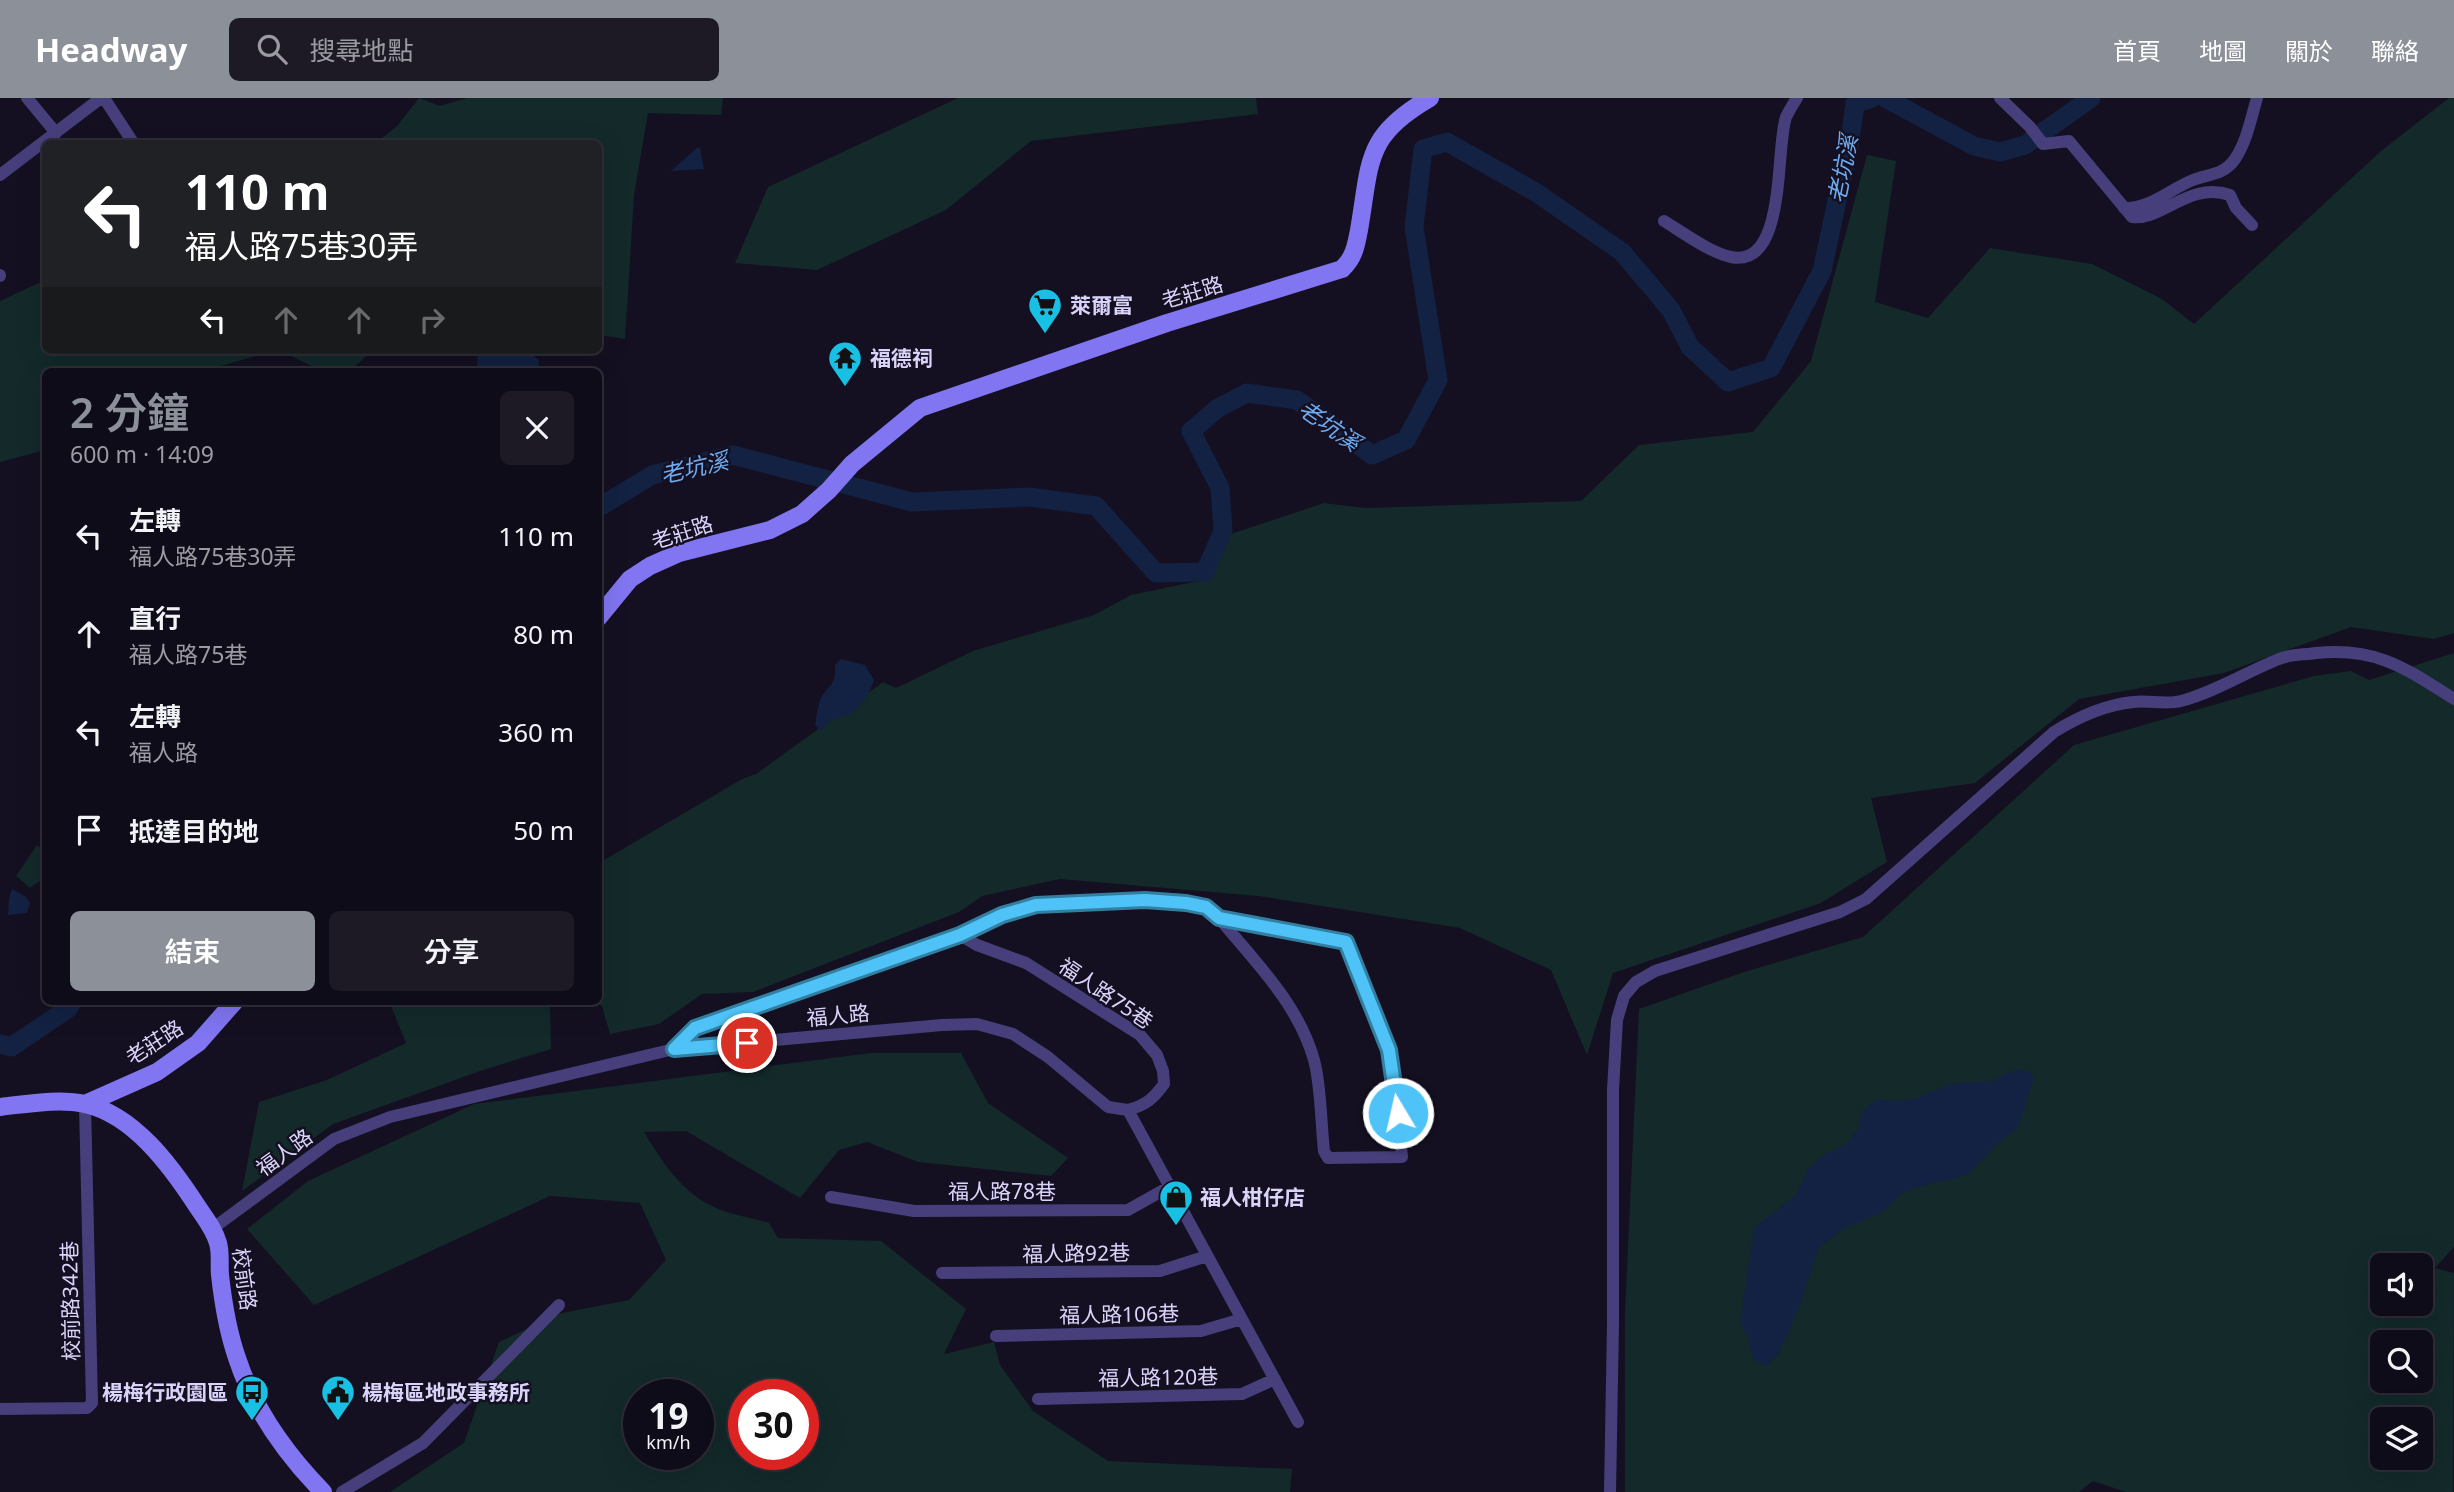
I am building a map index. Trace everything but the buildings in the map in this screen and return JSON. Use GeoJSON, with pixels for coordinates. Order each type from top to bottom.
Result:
{"type":"FeatureCollection","features":[{"type":"Feature","properties":{"kind":"street"},"geometry":{"type":"LineString","coordinates":[[27,98],[55,133]]}},
{"type":"Feature","properties":{"kind":"street"},"geometry":{"type":"LineString","coordinates":[[45,140],[103,98],[131,140]]}},
{"type":"Feature","properties":{"kind":"street","name":"老莊路"},"geometry":{"type":"LineString","coordinates":[[602,613],[629,579],[650,566],[679,553],[770,530],[802,514],[830,490],[852,464],[911,415],[931,403],[1167,323],[1342,269],[1355,253],[1372,153],[1383,132],[1407,111],[1430,98]]}},
{"type":"Feature","properties":{"kind":"street"},"geometry":{"type":"LineString","coordinates":[[1664,221],[1727,257],[1744,259],[1758,252],[1766,240],[1774,212],[1786,118],[1797,98]]}},
{"type":"Feature","properties":{"kind":"street"},"geometry":{"type":"LineString","coordinates":[[2000,98],[2030,127],[2043,144],[2070,141],[2132,217],[2147,216],[2186,197],[2224,193],[2230,195],[2236,208],[2252,225]]}},
{"type":"Feature","properties":{"kind":"street"},"geometry":{"type":"LineString","coordinates":[[2124,208],[2146,204],[2192,181],[2221,172],[2235,159],[2257,98]]}},
{"type":"Feature","properties":{"kind":"street"},"geometry":{"type":"LineString","coordinates":[[2,170],[42,142]]}},
{"type":"Feature","properties":{"kind":"street"},"geometry":{"type":"LineString","coordinates":[[1609,1492],[1613,1323],[1613,1090],[1617,1020],[1624,996],[1636,982],[1655,971],[1839,912],[1866,899],[2054,732],[2077,717],[2134,701],[2177,702],[2198,696],[2283,657],[2342,650],[2374,655],[2401,666],[2454,699]]}},
{"type":"Feature","properties":{"kind":"street"},"geometry":{"type":"LineString","coordinates":[[674,1049],[695,1028],[960,935],[1002,915],[1036,905],[1145,900],[1186,903],[1206,907],[1219,918],[1284,997],[1301,1024],[1315,1062],[1324,1151],[1328,1158],[1402,1157],[1389,1050],[1346,942],[1219,918]]}},
{"type":"Feature","properties":{"kind":"street","name":"福人路75巷"},"geometry":{"type":"LineString","coordinates":[[960,935],[977,945],[1026,963],[1140,1035],[1157,1055],[1164,1084],[1145,1105],[1128,1110]]}},
{"type":"Feature","properties":{"kind":"street","name":"老莊路"},"geometry":{"type":"LineString","coordinates":[[85,1104],[157,1072],[198,1043],[231,1005]]}},
{"type":"Feature","properties":{"kind":"street","name":"福人路"},"geometry":{"type":"LineString","coordinates":[[212,1229],[334,1139],[390,1117],[674,1049],[977,1024],[1013,1034],[1048,1057],[1108,1107],[1128,1110]]}},
{"type":"Feature","properties":{"kind":"street","name":"校前路"},"geometry":{"type":"LineString","coordinates":[[0,1107],[64,1102],[85,1104],[113,1114],[143,1139],[178,1176],[212,1229],[218,1245],[228,1324],[236,1357],[251,1393],[264,1421],[323,1492]]}},
{"type":"Feature","properties":{"kind":"street","name":"校前路342巷"},"geometry":{"type":"LineString","coordinates":[[0,1409],[87,1408],[92,1403],[85,1104]]}},
{"type":"Feature","properties":{"kind":"street"},"geometry":{"type":"LineString","coordinates":[[1128,1110],[1298,1422]]}},
{"type":"Feature","properties":{"kind":"street","name":"福人路78巷"},"geometry":{"type":"LineString","coordinates":[[831,1197],[914,1211],[1128,1210],[1169,1187]]}},
{"type":"Feature","properties":{"kind":"street","name":"福人路92巷"},"geometry":{"type":"LineString","coordinates":[[942,1273],[1160,1271],[1207,1256]]}},
{"type":"Feature","properties":{"kind":"street"},"geometry":{"type":"LineString","coordinates":[[342,1492],[423,1443],[559,1305]]}},
{"type":"Feature","properties":{"kind":"street","name":"福人路106巷"},"geometry":{"type":"LineString","coordinates":[[996,1336],[1202,1331],[1242,1319]]}},
{"type":"Feature","properties":{"kind":"street","name":"福人路120巷"},"geometry":{"type":"LineString","coordinates":[[1038,1399],[1242,1394],[1275,1379]]}},
{"type":"Feature","properties":{"kind":"green space"},"geometry":{"type":"Polygon","coordinates":[[[419,98],[440,106],[467,98],[723,98],[721,115],[648,113],[634,195],[625,339],[602,335],[602,140],[380,140],[397,126],[419,98]]]}},
{"type":"Feature","properties":{"kind":"green space"},"geometry":{"type":"Polygon","coordinates":[[[958,98],[1256,98],[1258,114],[1031,141],[946,210],[817,270],[735,263],[768,187],[958,98]]]}},
{"type":"Feature","properties":{"kind":"green space"},"geometry":{"type":"Polygon","coordinates":[[[2449,98],[2454,98],[2454,633],[2434,639],[2351,627],[2224,673],[2079,699],[1975,783],[1871,798],[1887,862],[1821,903],[1613,973],[1587,1055],[1551,970],[1460,928],[1259,896],[1060,879],[982,896],[959,912],[753,992],[702,994],[659,1024],[610,1034],[600,1005],[602,861],[742,779],[756,774],[883,682],[896,688],[973,651],[1094,615],[1131,595],[1208,579],[1231,534],[1324,503],[1365,508],[1581,501],[1639,445],[1753,432],[1811,361],[1867,155],[1896,161],[1875,302],[1928,318],[1990,248],[2092,264],[2162,299],[2194,324],[2381,151],[2449,98]]]}},
{"type":"Feature","properties":{"kind":"green space"},"geometry":{"type":"Polygon","coordinates":[[[42,281],[42,354],[262,354],[214,368],[42,368],[42,451],[0,462],[0,301],[42,281]]]}},
{"type":"Feature","properties":{"kind":"green space"},"geometry":{"type":"Polygon","coordinates":[[[287,354],[369,354],[353,368],[316,368],[287,354]]]}},
{"type":"Feature","properties":{"kind":"green space"},"geometry":{"type":"Polygon","coordinates":[[[2454,653],[2454,1247],[2435,1268],[2454,1273],[2453,1492],[2126,1492],[2093,1481],[2079,1492],[1625,1492],[1625,1313],[1639,1009],[1744,972],[1863,937],[2074,745],[2314,676],[2351,671],[2369,680],[2454,653]]]}},
{"type":"Feature","properties":{"kind":"green space"},"geometry":{"type":"Polygon","coordinates":[[[37,845],[42,849],[42,879],[30,888],[16,876],[37,845]]]}},
{"type":"Feature","properties":{"kind":"green space"},"geometry":{"type":"Polygon","coordinates":[[[391,1005],[550,1005],[551,1049],[483,1070],[333,1124],[242,1191],[259,1102],[327,1080],[406,1043],[391,1005]]]}},
{"type":"Feature","properties":{"kind":"green space"},"geometry":{"type":"Polygon","coordinates":[[[871,1053],[961,1053],[988,1103],[1068,1158],[1051,1176],[918,1162],[867,1142],[839,1150],[800,1198],[686,1131],[644,1132],[666,1166],[693,1194],[722,1210],[769,1223],[778,1238],[881,1241],[966,1309],[944,1354],[994,1342],[1000,1365],[1033,1411],[1108,1461],[1292,1469],[1290,1492],[390,1492],[464,1443],[499,1342],[562,1313],[629,1300],[666,1260],[640,1203],[550,1196],[314,1305],[247,1229],[308,1181],[474,1104],[871,1053]]]}},
{"type":"Feature","properties":{"kind":"water"},"geometry":{"type":"Polygon","coordinates":[[[700,148],[704,169],[671,171],[700,148]]]}},
{"type":"Feature","properties":{"kind":"water"},"geometry":{"type":"Polygon","coordinates":[[[531,354],[539,360],[538,368],[479,368],[478,355],[531,354]]]}},
{"type":"Feature","properties":{"kind":"water"},"geometry":{"type":"Polygon","coordinates":[[[841,659],[865,665],[874,680],[858,708],[829,721],[820,731],[815,725],[819,703],[833,682],[835,665],[841,659]]]}},
{"type":"Feature","properties":{"kind":"water"},"geometry":{"type":"Polygon","coordinates":[[[12,889],[26,897],[30,903],[27,913],[8,915],[12,889]]]}},
{"type":"Feature","properties":{"kind":"water"},"geometry":{"type":"Polygon","coordinates":[[[2016,1069],[2030,1072],[2034,1078],[2018,1128],[1999,1142],[1967,1175],[1903,1192],[1882,1212],[1845,1228],[1819,1247],[1800,1305],[1778,1355],[1766,1366],[1753,1359],[1748,1338],[1740,1323],[1754,1228],[1796,1195],[1808,1169],[1825,1154],[1846,1145],[1859,1128],[1862,1111],[1876,1100],[1903,1101],[1920,1097],[1949,1084],[1993,1081],[2016,1069]]]}},
{"type":"Feature","properties":{"kind":"waterway","name":"老坑溪"},"geometry":{"type":"LineString","coordinates":[[602,506],[652,475],[733,455],[912,502],[1029,497],[1096,506],[1156,573],[1205,572],[1223,531],[1220,488],[1191,431],[1218,408],[1247,393],[1297,400],[1372,455],[1406,440],[1438,380],[1414,227],[1423,149],[1447,142],[1537,193],[1622,252],[1671,310],[1690,347],[1728,382],[1771,368],[1822,271],[1855,104],[1872,98]]}},
{"type":"Feature","properties":{"kind":"waterway","name":"老坑溪"},"geometry":{"type":"LineString","coordinates":[[1885,98],[1974,146],[2000,152],[2025,145],[2091,98]]}},
{"type":"Feature","properties":{"kind":"waterway","name":"老坑溪"},"geometry":{"type":"LineString","coordinates":[[0,1044],[11,1047],[70,1005]]}},
{"type":"Feature","properties":{"kind":"place","name":"萊爾富"},"geometry":{"type":"Point","coordinates":[1045,335]}},
{"type":"Feature","properties":{"kind":"place","name":"福德祠"},"geometry":{"type":"Point","coordinates":[845,388]}},
{"type":"Feature","properties":{"kind":"place","name":"福人柑仔店"},"geometry":{"type":"Point","coordinates":[1176,1227]}},
{"type":"Feature","properties":{"kind":"place","name":"楊梅行政園區"},"geometry":{"type":"Point","coordinates":[252,1422]}},
{"type":"Feature","properties":{"kind":"place","name":"楊梅區地政事務所"},"geometry":{"type":"Point","coordinates":[338,1422]}},
{"type":"Feature","properties":{"kind":"route"},"geometry":{"type":"LineString","coordinates":[[747,1043],[674,1049],[695,1028],[960,935],[1002,915],[1036,905],[1145,900],[1186,903],[1206,907],[1219,918],[1346,942],[1389,1050],[1398,1113]]}}]}
